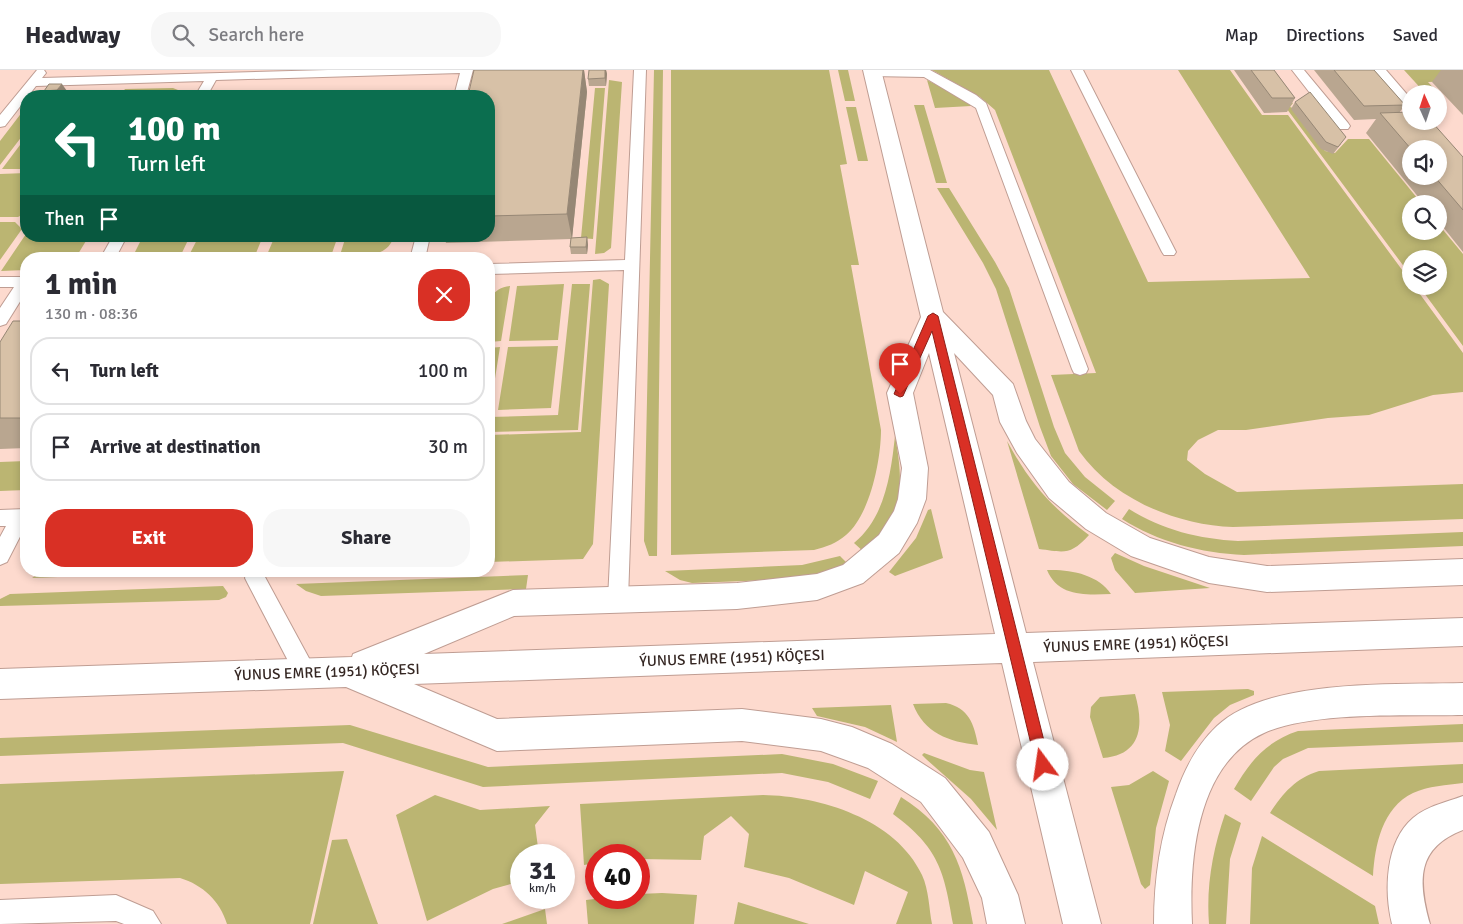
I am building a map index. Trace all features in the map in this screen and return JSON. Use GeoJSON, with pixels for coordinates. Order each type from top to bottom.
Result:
{"type":"FeatureCollection","features":[{"type":"Feature","properties":{"kind":"street"},"geometry":{"type":"LineString","coordinates":[[872,71],[1082,924]]}},
{"type":"Feature","properties":{"kind":"street"},"geometry":{"type":"LineString","coordinates":[[933,316],[1004,390],[1013,422],[1026,446],[1058,490],[1089,516],[1134,544],[1202,568],[1266,578],[1463,572]]}},
{"type":"Feature","properties":{"kind":"street"},"geometry":{"type":"LineString","coordinates":[[347,672],[513,603],[736,596],[792,592],[836,582],[853,574],[876,557],[889,544],[899,530],[912,499],[915,468],[900,394],[933,316]]}},
{"type":"Feature","properties":{"kind":"street","name":"ÝUNUS EMRE (1951) KÖÇESI"},"geometry":{"type":"LineString","coordinates":[[0,684],[1463,632]]}},
{"type":"Feature","properties":{"kind":"street"},"geometry":{"type":"LineString","coordinates":[[347,672],[497,734],[742,725],[813,734],[852,744],[880,756],[933,790],[976,845],[1000,895],[1006,924]]}},
{"type":"Feature","properties":{"kind":"street"},"geometry":{"type":"LineString","coordinates":[[1173,924],[1178,846],[1191,795],[1205,764],[1226,738],[1241,727],[1285,709],[1324,704],[1463,699]]}},
{"type":"Feature","properties":{"kind":"street"},"geometry":{"type":"LineString","coordinates":[[1411,924],[1404,902],[1405,873],[1412,851],[1422,833],[1440,821],[1463,813]]}},
{"type":"Feature","properties":{"kind":"lane"},"geometry":{"type":"LineString","coordinates":[[26,90],[42,70]]}},
{"type":"Feature","properties":{"kind":"lane"},"geometry":{"type":"LineString","coordinates":[[32,82],[211,78],[260,74],[458,70]]}},
{"type":"Feature","properties":{"kind":"lane"},"geometry":{"type":"LineString","coordinates":[[462,90],[467,70]]}},
{"type":"Feature","properties":{"kind":"lane"},"geometry":{"type":"LineString","coordinates":[[618,600],[640,70]]}},
{"type":"Feature","properties":{"kind":"lane"},"geometry":{"type":"LineString","coordinates":[[1077,70],[1169,252]]}},
{"type":"Feature","properties":{"kind":"lane"},"geometry":{"type":"LineString","coordinates":[[1298,70],[1342,126]]}},
{"type":"Feature","properties":{"kind":"lane"},"geometry":{"type":"LineString","coordinates":[[1379,70],[1402,96]]}},
{"type":"Feature","properties":{"kind":"lane"},"geometry":{"type":"LineString","coordinates":[[872,71],[926,73],[972,98],[982,106],[1080,368]]}},
{"type":"Feature","properties":{"kind":"lane"},"geometry":{"type":"LineString","coordinates":[[204,90],[211,78]]}},
{"type":"Feature","properties":{"kind":"lane"},"geometry":{"type":"LineString","coordinates":[[0,123],[20,97]]}},
{"type":"Feature","properties":{"kind":"lane"},"geometry":{"type":"LineString","coordinates":[[495,269],[632,265]]}},
{"type":"Feature","properties":{"kind":"lane"},"geometry":{"type":"LineString","coordinates":[[0,282],[20,282]]}},
{"type":"Feature","properties":{"kind":"lane"},"geometry":{"type":"LineString","coordinates":[[0,320],[20,291]]}},
{"type":"Feature","properties":{"kind":"lane"},"geometry":{"type":"LineString","coordinates":[[0,518],[20,517]]}},
{"type":"Feature","properties":{"kind":"lane"},"geometry":{"type":"LineString","coordinates":[[0,556],[20,524]]}},
{"type":"Feature","properties":{"kind":"lane"},"geometry":{"type":"LineString","coordinates":[[255,577],[306,673]]}},
{"type":"Feature","properties":{"kind":"lane"},"geometry":{"type":"LineString","coordinates":[[0,913],[116,908],[144,920],[148,924]]}},
{"type":"Feature","properties":{"kind":"shaded area"},"geometry":{"type":"Polygon","coordinates":[[[654,70],[663,70],[657,556],[649,556],[644,541],[654,70]]]}},
{"type":"Feature","properties":{"kind":"shaded area"},"geometry":{"type":"Polygon","coordinates":[[[671,70],[829,70],[847,164],[840,165],[859,265],[851,265],[881,430],[876,471],[868,501],[862,514],[846,535],[823,548],[814,550],[671,555],[671,70]]]}},
{"type":"Feature","properties":{"kind":"shaded area"},"geometry":{"type":"Polygon","coordinates":[[[838,70],[848,70],[855,101],[845,101],[838,70]]]}},
{"type":"Feature","properties":{"kind":"shaded area"},"geometry":{"type":"Polygon","coordinates":[[[932,70],[1049,70],[1148,282],[1310,278],[1178,70],[1230,70],[1262,115],[1288,115],[1402,270],[1402,295],[1421,295],[1463,353],[1463,392],[1433,395],[1369,415],[1328,418],[1246,430],[1218,430],[1198,440],[1188,451],[1187,460],[1205,474],[1237,492],[1463,484],[1463,519],[1233,527],[1211,525],[1168,515],[1128,496],[1109,483],[1079,451],[1051,375],[1096,373],[995,110],[980,97],[932,70]]]}},
{"type":"Feature","properties":{"kind":"shaded area"},"geometry":{"type":"Polygon","coordinates":[[[1258,70],[1285,100],[1293,103],[1290,107],[1299,110],[1325,151],[1335,153],[1348,139],[1369,139],[1402,179],[1402,185],[1407,185],[1415,195],[1402,195],[1402,240],[1447,240],[1447,235],[1463,254],[1463,346],[1426,295],[1447,295],[1447,250],[1402,250],[1402,264],[1258,70]]]}},
{"type":"Feature","properties":{"kind":"shaded area"},"geometry":{"type":"Polygon","coordinates":[[[1404,70],[1463,70],[1463,81],[1428,82],[1431,85],[1418,85],[1404,70]]]}},
{"type":"Feature","properties":{"kind":"shaded area"},"geometry":{"type":"Polygon","coordinates":[[[609,80],[622,82],[611,248],[604,253],[595,254],[609,80]]]}},
{"type":"Feature","properties":{"kind":"shaded area"},"geometry":{"type":"Polygon","coordinates":[[[927,80],[967,100],[971,106],[935,108],[927,80]]]}},
{"type":"Feature","properties":{"kind":"shaded area"},"geometry":{"type":"Polygon","coordinates":[[[173,88],[178,90],[124,90],[173,88]]]}},
{"type":"Feature","properties":{"kind":"shaded area"},"geometry":{"type":"Polygon","coordinates":[[[595,88],[605,88],[593,239],[581,238],[595,88]]]}},
{"type":"Feature","properties":{"kind":"shaded area"},"geometry":{"type":"Polygon","coordinates":[[[914,105],[924,105],[947,183],[936,183],[914,105]]]}},
{"type":"Feature","properties":{"kind":"shaded area"},"geometry":{"type":"Polygon","coordinates":[[[846,107],[856,107],[868,161],[858,161],[846,107]]]}},
{"type":"Feature","properties":{"kind":"shaded area"},"geometry":{"type":"Polygon","coordinates":[[[20,115],[20,139],[0,165],[0,141],[20,115]]]}},
{"type":"Feature","properties":{"kind":"shaded area"},"geometry":{"type":"Polygon","coordinates":[[[20,145],[20,169],[2,169],[20,145]]]}},
{"type":"Feature","properties":{"kind":"shaded area"},"geometry":{"type":"Polygon","coordinates":[[[20,173],[20,216],[18,217],[0,217],[0,174],[20,173]]]}},
{"type":"Feature","properties":{"kind":"shaded area"},"geometry":{"type":"Polygon","coordinates":[[[937,188],[949,188],[1009,288],[1054,427],[1065,453],[1085,477],[1115,501],[1107,510],[1073,484],[1051,456],[996,289],[983,263],[937,188]]]}},
{"type":"Feature","properties":{"kind":"shaded area"},"geometry":{"type":"Polygon","coordinates":[[[0,222],[15,222],[20,227],[20,232],[0,260],[0,222]]]}},
{"type":"Feature","properties":{"kind":"shaded area"},"geometry":{"type":"Polygon","coordinates":[[[21,242],[85,242],[79,252],[20,252],[20,270],[1,271],[21,242]]]}},
{"type":"Feature","properties":{"kind":"shaded area"},"geometry":{"type":"Polygon","coordinates":[[[140,242],[187,242],[182,252],[135,252],[140,242]]]}},
{"type":"Feature","properties":{"kind":"shaded area"},"geometry":{"type":"Polygon","coordinates":[[[196,242],[261,242],[256,252],[191,252],[196,242]]]}},
{"type":"Feature","properties":{"kind":"shaded area"},"geometry":{"type":"Polygon","coordinates":[[[272,242],[336,242],[332,252],[268,252],[272,242]]]}},
{"type":"Feature","properties":{"kind":"shaded area"},"geometry":{"type":"Polygon","coordinates":[[[344,242],[391,242],[380,252],[341,252],[344,242]]]}},
{"type":"Feature","properties":{"kind":"shaded area"},"geometry":{"type":"Polygon","coordinates":[[[600,279],[609,284],[593,544],[583,559],[495,562],[495,435],[581,432],[593,280],[600,279]]]}},
{"type":"Feature","properties":{"kind":"shaded area"},"geometry":{"type":"Polygon","coordinates":[[[564,284],[558,340],[509,341],[517,286],[564,284]]]}},
{"type":"Feature","properties":{"kind":"shaded area"},"geometry":{"type":"Polygon","coordinates":[[[572,284],[590,284],[578,430],[495,432],[495,417],[558,415],[572,284]]]}},
{"type":"Feature","properties":{"kind":"shaded area"},"geometry":{"type":"Polygon","coordinates":[[[510,286],[501,341],[495,342],[495,292],[501,288],[510,286]]]}},
{"type":"Feature","properties":{"kind":"shaded area"},"geometry":{"type":"Polygon","coordinates":[[[558,346],[551,408],[498,410],[508,347],[558,346]]]}},
{"type":"Feature","properties":{"kind":"shaded area"},"geometry":{"type":"Polygon","coordinates":[[[495,347],[500,347],[495,378],[495,347]]]}},
{"type":"Feature","properties":{"kind":"shaded area"},"geometry":{"type":"Polygon","coordinates":[[[895,436],[900,471],[898,499],[887,524],[865,553],[854,543],[873,521],[880,508],[888,480],[895,436]]]}},
{"type":"Feature","properties":{"kind":"shaded area"},"geometry":{"type":"Polygon","coordinates":[[[1007,441],[1015,456],[1042,493],[1075,525],[1089,535],[1077,546],[1066,551],[1039,549],[1007,441]]]}},
{"type":"Feature","properties":{"kind":"shaded area"},"geometry":{"type":"Polygon","coordinates":[[[20,461],[20,490],[0,491],[0,462],[20,461]]]}},
{"type":"Feature","properties":{"kind":"shaded area"},"geometry":{"type":"Polygon","coordinates":[[[931,509],[943,558],[895,576],[889,572],[916,538],[928,510],[931,509]]]}},
{"type":"Feature","properties":{"kind":"shaded area"},"geometry":{"type":"Polygon","coordinates":[[[1129,509],[1168,528],[1196,536],[1224,540],[1463,532],[1463,546],[1244,555],[1228,554],[1180,545],[1150,534],[1122,519],[1129,509]]]}},
{"type":"Feature","properties":{"kind":"shaded area"},"geometry":{"type":"Polygon","coordinates":[[[1115,553],[1144,566],[1210,588],[1135,593],[1115,570],[1111,558],[1115,553]]]}},
{"type":"Feature","properties":{"kind":"shaded area"},"geometry":{"type":"Polygon","coordinates":[[[840,556],[850,566],[796,579],[692,583],[680,580],[665,571],[802,565],[840,556]]]}},
{"type":"Feature","properties":{"kind":"shaded area"},"geometry":{"type":"Polygon","coordinates":[[[1047,570],[1073,572],[1091,577],[1111,594],[1083,594],[1065,590],[1052,579],[1047,570]]]}},
{"type":"Feature","properties":{"kind":"shaded area"},"geometry":{"type":"Polygon","coordinates":[[[528,575],[526,589],[321,596],[306,591],[296,584],[495,577],[528,575]]]}},
{"type":"Feature","properties":{"kind":"shaded area"},"geometry":{"type":"Polygon","coordinates":[[[223,586],[228,593],[226,597],[219,600],[0,606],[0,599],[10,594],[223,586]]]}},
{"type":"Feature","properties":{"kind":"shaded area"},"geometry":{"type":"Polygon","coordinates":[[[1248,689],[1254,691],[1254,695],[1230,705],[1214,718],[1181,761],[1165,751],[1170,725],[1162,692],[1248,689]]]}},
{"type":"Feature","properties":{"kind":"shaded area"},"geometry":{"type":"Polygon","coordinates":[[[1135,694],[1138,706],[1139,727],[1133,745],[1116,756],[1103,758],[1090,717],[1091,707],[1100,697],[1135,694]]]}},
{"type":"Feature","properties":{"kind":"shaded area"},"geometry":{"type":"Polygon","coordinates":[[[946,703],[954,705],[969,718],[975,730],[978,745],[967,744],[948,738],[931,729],[918,714],[913,704],[946,703]]]}},
{"type":"Feature","properties":{"kind":"shaded area"},"geometry":{"type":"Polygon","coordinates":[[[891,705],[897,742],[865,727],[817,716],[812,708],[891,705]]]}},
{"type":"Feature","properties":{"kind":"shaded area"},"geometry":{"type":"Polygon","coordinates":[[[1463,724],[1463,742],[1308,748],[1283,759],[1274,767],[1251,801],[1234,789],[1260,753],[1277,740],[1298,731],[1463,724]]]}},
{"type":"Feature","properties":{"kind":"shaded area"},"geometry":{"type":"Polygon","coordinates":[[[350,725],[488,767],[782,754],[833,764],[878,781],[870,799],[828,782],[782,773],[483,787],[343,743],[0,756],[0,738],[350,725]]]}},
{"type":"Feature","properties":{"kind":"shaded area"},"geometry":{"type":"Polygon","coordinates":[[[924,753],[970,770],[984,772],[997,830],[971,799],[922,755],[924,753]]]}},
{"type":"Feature","properties":{"kind":"shaded area"},"geometry":{"type":"Polygon","coordinates":[[[1463,764],[1463,783],[1438,786],[1413,793],[1394,808],[1387,818],[1378,840],[1373,876],[1270,813],[1291,787],[1303,778],[1319,771],[1463,764]]]}},
{"type":"Feature","properties":{"kind":"shaded area"},"geometry":{"type":"Polygon","coordinates":[[[344,771],[310,924],[227,924],[220,908],[210,895],[196,885],[180,878],[0,884],[0,784],[344,771]]]}},
{"type":"Feature","properties":{"kind":"shaded area"},"geometry":{"type":"Polygon","coordinates":[[[1153,771],[1169,781],[1156,828],[1150,885],[1145,889],[1141,884],[1111,787],[1129,785],[1153,771]]]}},
{"type":"Feature","properties":{"kind":"shaded area"},"geometry":{"type":"Polygon","coordinates":[[[435,795],[480,810],[550,806],[535,825],[538,844],[510,844],[510,884],[493,889],[427,921],[396,815],[435,795]]]}},
{"type":"Feature","properties":{"kind":"shaded area"},"geometry":{"type":"Polygon","coordinates":[[[763,795],[785,796],[832,806],[854,814],[875,825],[894,839],[910,856],[924,881],[932,924],[896,924],[908,892],[865,871],[854,905],[789,878],[744,867],[749,834],[731,816],[704,836],[701,860],[650,859],[650,844],[585,844],[584,865],[580,804],[763,795]]]}},
{"type":"Feature","properties":{"kind":"shaded area"},"geometry":{"type":"Polygon","coordinates":[[[901,797],[933,823],[953,851],[965,884],[973,924],[953,924],[946,889],[937,862],[921,838],[893,814],[901,797]]]}},
{"type":"Feature","properties":{"kind":"shaded area"},"geometry":{"type":"Polygon","coordinates":[[[1225,814],[1241,823],[1230,859],[1226,924],[1209,924],[1211,868],[1225,814]]]}},
{"type":"Feature","properties":{"kind":"shaded area"},"geometry":{"type":"Polygon","coordinates":[[[1262,836],[1375,906],[1379,924],[1250,924],[1252,868],[1262,836]]]}},
{"type":"Feature","properties":{"kind":"shaded area"},"geometry":{"type":"Polygon","coordinates":[[[347,839],[378,924],[313,924],[332,840],[347,839]]]}},
{"type":"Feature","properties":{"kind":"shaded area"},"geometry":{"type":"Polygon","coordinates":[[[650,894],[697,895],[694,924],[588,924],[587,909],[650,909],[650,894]]]}},
{"type":"Feature","properties":{"kind":"shaded area"},"geometry":{"type":"Polygon","coordinates":[[[738,902],[809,924],[734,924],[738,902]]]}},
{"type":"Feature","properties":{"kind":"shaded area"},"geometry":{"type":"Polygon","coordinates":[[[545,909],[547,924],[502,924],[545,909]]]}},
{"type":"Feature","properties":{"kind":"building"},"geometry":{"type":"Polygon","coordinates":[[[474,70],[583,70],[567,214],[495,216],[495,90],[469,90],[474,70]]]}},
{"type":"Feature","properties":{"kind":"building"},"geometry":{"type":"Polygon","coordinates":[[[589,70],[605,70],[605,78],[588,79],[589,70]]]}},
{"type":"Feature","properties":{"kind":"building"},"geometry":{"type":"Polygon","coordinates":[[[1251,70],[1274,70],[1295,98],[1272,98],[1251,70]]]}},
{"type":"Feature","properties":{"kind":"building"},"geometry":{"type":"Polygon","coordinates":[[[1334,70],[1374,70],[1402,102],[1402,105],[1364,106],[1334,70]]]}},
{"type":"Feature","properties":{"kind":"building"},"geometry":{"type":"Polygon","coordinates":[[[49,84],[62,84],[57,90],[45,90],[49,84]]]}},
{"type":"Feature","properties":{"kind":"building"},"geometry":{"type":"Polygon","coordinates":[[[1310,92],[1346,137],[1338,147],[1326,142],[1295,102],[1310,92]]]}},
{"type":"Feature","properties":{"kind":"building"},"geometry":{"type":"Polygon","coordinates":[[[1402,112],[1402,130],[1439,130],[1463,157],[1463,210],[1442,185],[1447,185],[1447,140],[1403,140],[1380,113],[1402,112]]]}},
{"type":"Feature","properties":{"kind":"building"},"geometry":{"type":"Polygon","coordinates":[[[587,237],[586,247],[570,247],[571,238],[587,237]]]}},
{"type":"Feature","properties":{"kind":"building"},"geometry":{"type":"Polygon","coordinates":[[[13,321],[20,321],[20,418],[0,418],[0,342],[13,321]]]}},
{"type":"Feature","properties":{"kind":"route"},"geometry":{"type":"LineString","coordinates":[[900,394],[933,316],[1043,765]]}}]}
